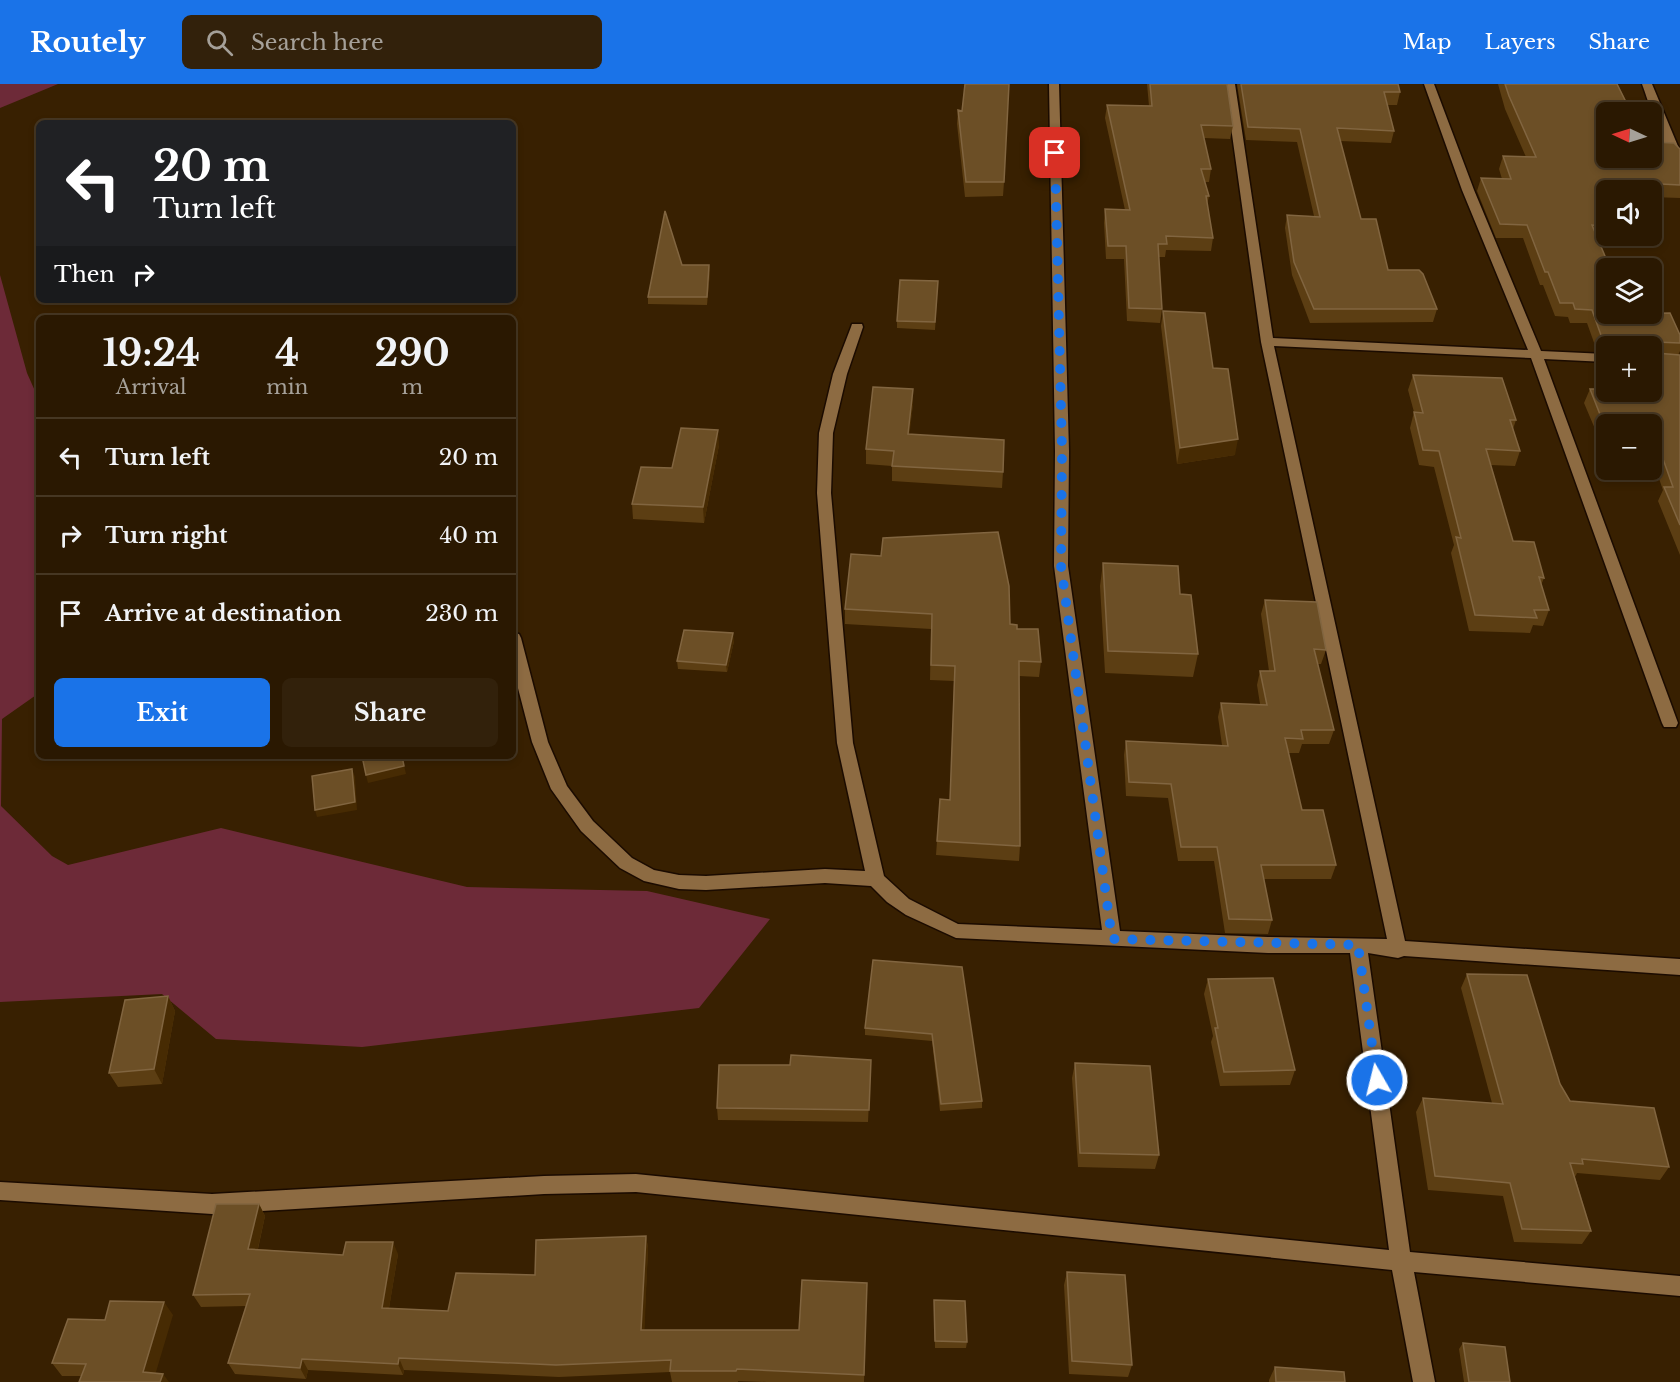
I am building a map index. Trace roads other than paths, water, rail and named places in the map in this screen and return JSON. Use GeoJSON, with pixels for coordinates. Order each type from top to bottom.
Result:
{"type":"FeatureCollection","features":[{"type":"Feature","properties":{"kind":"street"},"geometry":{"type":"LineString","coordinates":[[1054,84],[1062,451],[1061,566],[1112,939]]}},
{"type":"Feature","properties":{"kind":"street"},"geometry":{"type":"LineString","coordinates":[[1230,84],[1267,342],[1398,950]]}},
{"type":"Feature","properties":{"kind":"street"},"geometry":{"type":"LineString","coordinates":[[1429,84],[1468,190],[1536,354],[1671,723]]}},
{"type":"Feature","properties":{"kind":"street"},"geometry":{"type":"LineString","coordinates":[[1647,84],[1669,141],[1680,162]]}},
{"type":"Feature","properties":{"kind":"street"},"geometry":{"type":"LineString","coordinates":[[857,327],[840,374],[826,433],[824,494],[844,743],[876,879],[890,896],[913,913],[956,931],[1112,939],[1358,945],[1398,950],[1680,967]]}},
{"type":"Feature","properties":{"kind":"street"},"geometry":{"type":"LineString","coordinates":[[1267,342],[1596,357]]}},
{"type":"Feature","properties":{"kind":"street"},"geometry":{"type":"LineString","coordinates":[[516,649],[540,741],[560,789],[588,826],[626,863],[650,876],[679,882],[706,884],[825,876],[876,879]]}},
{"type":"Feature","properties":{"kind":"street"},"geometry":{"type":"LineString","coordinates":[[1358,945],[1401,1261],[1424,1382]]}},
{"type":"Feature","properties":{"kind":"street"},"geometry":{"type":"LineString","coordinates":[[0,1191],[212,1204],[544,1185],[636,1183],[1401,1261],[1680,1286]]}}]}
